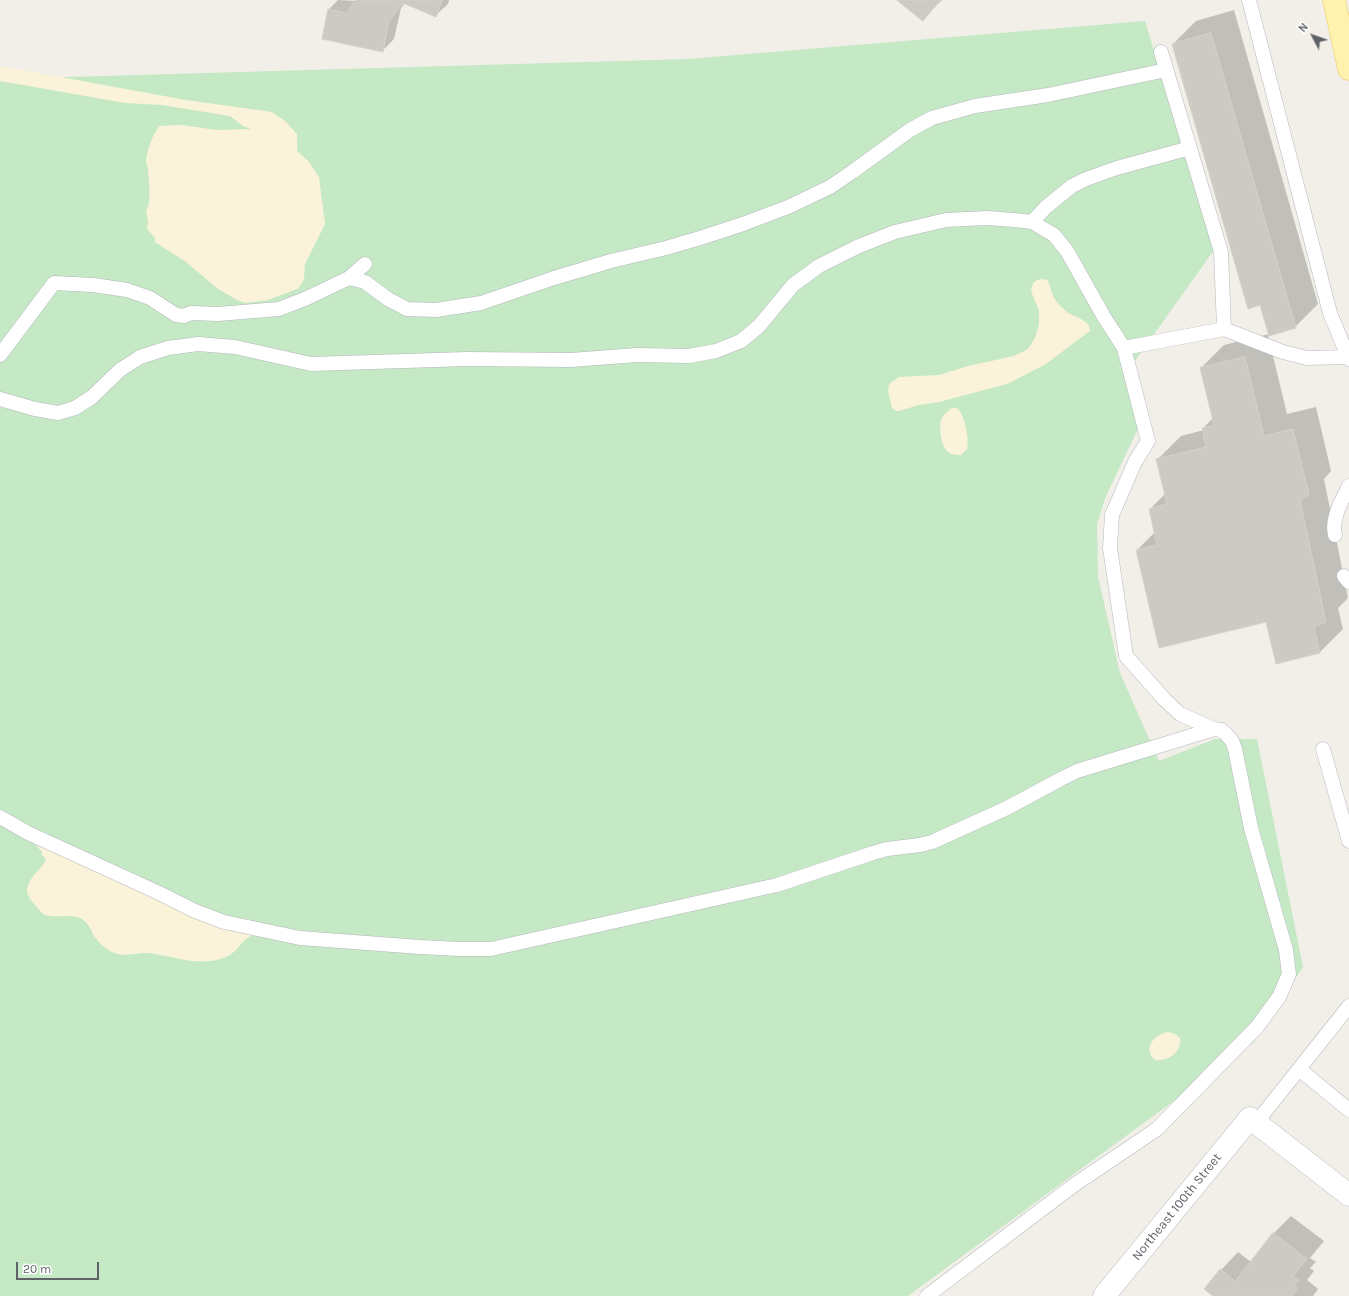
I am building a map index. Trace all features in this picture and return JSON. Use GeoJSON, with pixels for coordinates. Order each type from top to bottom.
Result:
{"type":"FeatureCollection","features":[{"type":"Feature","properties":{"kind":"main road"},"geometry":{"type":"LineString","coordinates":[[1334,0],[1349,69]]}},
{"type":"Feature","properties":{"kind":"street"},"geometry":{"type":"LineString","coordinates":[[1253,1120],[1349,1195]]}},
{"type":"Feature","properties":{"kind":"street","name":"Northeast 100th Street"},"geometry":{"type":"LineString","coordinates":[[1104,1296],[1253,1120]]}},
{"type":"Feature","properties":{"kind":"lane"},"geometry":{"type":"LineString","coordinates":[[1124,348],[1224,329],[1283,352],[1307,358],[1348,358],[1330,314],[1249,0]]}},
{"type":"Feature","properties":{"kind":"lane"},"geometry":{"type":"LineString","coordinates":[[1161,52],[1222,252],[1224,329]]}},
{"type":"Feature","properties":{"kind":"lane"},"geometry":{"type":"LineString","coordinates":[[349,278],[365,282],[388,299],[407,309],[430,310],[481,303],[611,260],[666,248],[700,238],[788,207],[830,187],[910,130],[932,118],[975,106],[1048,95],[1166,70]]}},
{"type":"Feature","properties":{"kind":"lane"},"geometry":{"type":"LineString","coordinates":[[1032,222],[1046,207],[1072,186],[1086,179],[1117,168],[1190,148]]}},
{"type":"Feature","properties":{"kind":"lane"},"geometry":{"type":"LineString","coordinates":[[0,399],[35,409],[58,413],[75,408],[92,397],[120,370],[140,357],[168,348],[198,344],[235,348],[311,364],[467,359],[571,360],[637,355],[689,356],[716,351],[741,341],[759,326],[793,285],[819,266],[859,246],[895,232],[946,220],[987,218],[1032,222],[1054,235],[1068,251],[1104,317],[1124,348],[1148,441],[1134,462],[1112,515],[1110,548],[1126,656],[1164,699],[1180,714],[1214,729],[1221,730],[1232,741],[1235,749],[1251,828],[1286,950],[1289,974],[1279,997],[1257,1027],[1157,1130],[1074,1185],[927,1296]]}},
{"type":"Feature","properties":{"kind":"lane"},"geometry":{"type":"LineString","coordinates":[[0,355],[54,283],[93,285],[127,290],[150,298],[176,315],[184,316],[191,313],[218,314],[279,309],[307,298],[349,278],[365,264]]}},
{"type":"Feature","properties":{"kind":"lane"},"geometry":{"type":"LineString","coordinates":[[1335,535],[1334,530],[1338,510],[1349,486]]}},
{"type":"Feature","properties":{"kind":"lane"},"geometry":{"type":"LineString","coordinates":[[0,817],[28,833],[195,911],[224,922],[300,938],[420,947],[491,948],[777,885],[887,849],[928,844],[1007,808],[1077,772],[1214,729]]}},
{"type":"Feature","properties":{"kind":"lane"},"geometry":{"type":"LineString","coordinates":[[1323,749],[1349,842]]}},
{"type":"Feature","properties":{"kind":"lane"},"geometry":{"type":"LineString","coordinates":[[1253,1120],[1299,1069],[1349,1006]]}},
{"type":"Feature","properties":{"kind":"lane"},"geometry":{"type":"LineString","coordinates":[[1299,1069],[1349,1110]]}},
{"type":"Feature","properties":{"kind":"green space"},"geometry":{"type":"Polygon","coordinates":[[[1145,21],[1214,250],[1125,375],[1138,429],[1106,496],[1097,524],[1098,577],[1120,673],[1159,761],[1215,739],[1257,739],[1303,967],[1254,1042],[908,1296],[0,1296],[0,79],[688,59],[1145,21]]]}},
{"type":"Feature","properties":{"kind":"sand"},"geometry":{"type":"Polygon","coordinates":[[[0,66],[186,100],[272,112],[285,121],[297,134],[297,151],[309,162],[319,177],[325,224],[305,264],[304,279],[301,285],[297,289],[268,300],[245,303],[218,289],[186,262],[155,242],[155,238],[147,229],[148,221],[146,212],[150,191],[146,161],[151,142],[159,126],[182,125],[217,130],[251,129],[243,126],[230,116],[162,105],[125,103],[0,81],[0,66]]]}},
{"type":"Feature","properties":{"kind":"sand"},"geometry":{"type":"Polygon","coordinates":[[[1037,280],[1047,280],[1058,304],[1067,312],[1085,321],[1090,327],[1090,331],[1046,364],[1007,384],[899,411],[892,408],[888,391],[889,384],[899,377],[939,375],[968,366],[1014,356],[1028,349],[1035,338],[1039,324],[1039,311],[1031,291],[1033,283],[1037,280]]]}},
{"type":"Feature","properties":{"kind":"sand"},"geometry":{"type":"Polygon","coordinates":[[[952,408],[957,408],[960,411],[967,433],[967,449],[961,455],[948,452],[941,437],[941,420],[952,408]]]}},
{"type":"Feature","properties":{"kind":"sand"},"geometry":{"type":"Polygon","coordinates":[[[33,842],[253,935],[245,940],[230,955],[216,960],[187,960],[148,953],[126,955],[116,954],[98,941],[88,925],[82,919],[73,916],[48,916],[43,914],[28,896],[28,884],[46,859],[33,842]]]}},
{"type":"Feature","properties":{"kind":"sand"},"geometry":{"type":"Polygon","coordinates":[[[1168,1032],[1175,1034],[1180,1038],[1179,1048],[1169,1058],[1155,1060],[1151,1056],[1151,1043],[1158,1036],[1168,1032]]]}},
{"type":"Feature","properties":{"kind":"building"},"geometry":{"type":"Polygon","coordinates":[[[356,0],[442,0],[436,17],[403,3],[389,21],[383,52],[322,39],[328,9],[346,13],[356,0]]]}},
{"type":"Feature","properties":{"kind":"building"},"geometry":{"type":"Polygon","coordinates":[[[897,0],[940,0],[923,21],[897,0]]]}},
{"type":"Feature","properties":{"kind":"building"},"geometry":{"type":"Polygon","coordinates":[[[1211,33],[1296,328],[1269,336],[1260,305],[1248,309],[1172,44],[1211,33]]]}},
{"type":"Feature","properties":{"kind":"building"},"geometry":{"type":"Polygon","coordinates":[[[1245,357],[1264,436],[1293,429],[1309,495],[1300,500],[1326,622],[1314,627],[1320,653],[1276,664],[1266,622],[1159,648],[1136,550],[1157,545],[1149,509],[1167,504],[1156,459],[1206,447],[1202,428],[1214,425],[1200,368],[1245,357]]]}},
{"type":"Feature","properties":{"kind":"building"},"geometry":{"type":"Polygon","coordinates":[[[1273,1233],[1307,1259],[1293,1276],[1299,1280],[1294,1286],[1298,1289],[1292,1296],[1213,1296],[1204,1289],[1220,1269],[1235,1281],[1273,1233]]]}}]}
